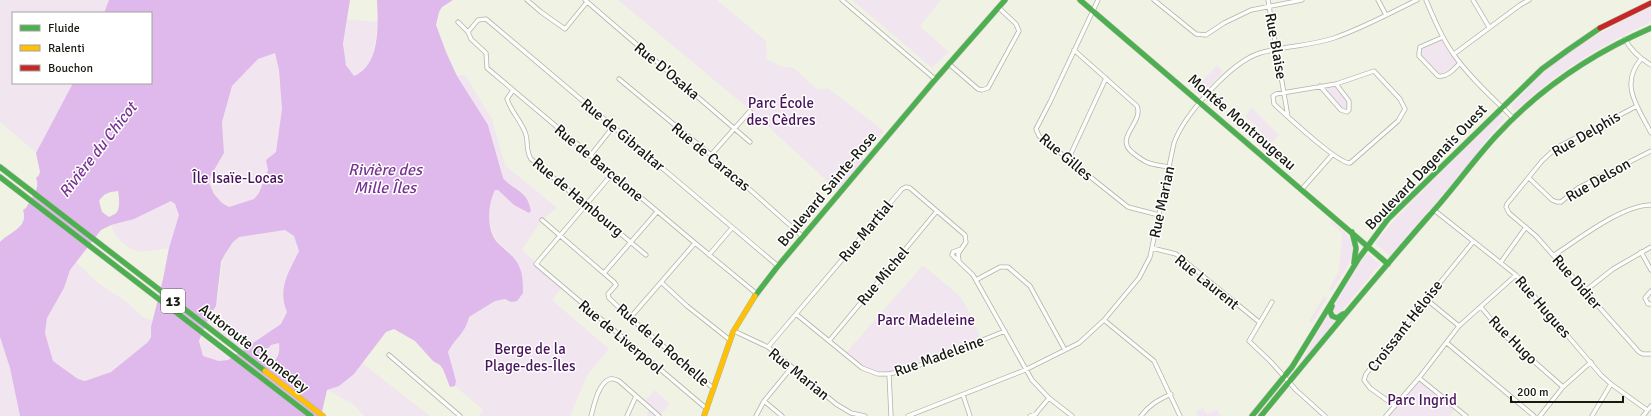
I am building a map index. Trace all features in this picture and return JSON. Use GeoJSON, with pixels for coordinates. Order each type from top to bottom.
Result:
{"type":"FeatureCollection","features":[{"type":"Feature","properties":{"kind":"main road","name":"Boulevard Sainte-Rose"},"geometry":{"type":"LineString","coordinates":[[704,416],[730,340],[747,308],[757,294],[778,269],[778,266],[802,236],[935,79],[1005,0]]}},
{"type":"Feature","properties":{"kind":"main road","name":"Montée Montrougeau"},"geometry":{"type":"LineString","coordinates":[[1080,0],[1201,102],[1388,264]]}},
{"type":"Feature","properties":{"kind":"main road","name":"Boulevard Dagenais Ouest"},"geometry":{"type":"LineString","coordinates":[[1252,416],[1295,362],[1353,266],[1394,214],[1538,72],[1573,45],[1610,22],[1651,3]]}},
{"type":"Feature","properties":{"kind":"main road","name":"Boulevard Dagenais Ouest"},"geometry":{"type":"LineString","coordinates":[[1261,416],[1348,311],[1513,118],[1538,95],[1565,74],[1600,52],[1651,28]]}},
{"type":"Feature","properties":{"kind":"main road","name":"Autoroute Chomedey"},"geometry":{"type":"LineString","coordinates":[[0,166],[323,416]]}},
{"type":"Feature","properties":{"kind":"main road","name":"Autoroute Chomedey"},"geometry":{"type":"LineString","coordinates":[[0,177],[311,416]]}},
{"type":"Feature","properties":{"kind":"main road"},"geometry":{"type":"LineString","coordinates":[[1352,232],[1356,248],[1353,266]]}},
{"type":"Feature","properties":{"kind":"main road"},"geometry":{"type":"LineString","coordinates":[[1334,297],[1330,311],[1332,316],[1337,318],[1348,311]]}},
{"type":"Feature","properties":{"kind":"street"},"geometry":{"type":"LineString","coordinates":[[527,0],[565,29],[586,1]]}},
{"type":"Feature","properties":{"kind":"street"},"geometry":{"type":"LineString","coordinates":[[842,0],[935,79]]}},
{"type":"Feature","properties":{"kind":"street","name":"Rue Gilles"},"geometry":{"type":"LineString","coordinates":[[1098,0],[1036,129],[1038,136],[1128,207],[1160,215]]}},
{"type":"Feature","properties":{"kind":"street"},"geometry":{"type":"LineString","coordinates":[[1154,0],[1196,34],[1206,35],[1241,14],[1269,6],[1302,0]]}},
{"type":"Feature","properties":{"kind":"street","name":"Rue Blaise"},"geometry":{"type":"LineString","coordinates":[[1268,0],[1288,117]]}},
{"type":"Feature","properties":{"kind":"street"},"geometry":{"type":"LineString","coordinates":[[1378,0],[1386,15]]}},
{"type":"Feature","properties":{"kind":"street","name":"Rue Marian"},"geometry":{"type":"LineString","coordinates":[[908,416],[1025,370],[1066,350],[1079,343],[1104,320],[1139,278],[1149,259],[1160,215],[1174,144],[1178,133],[1184,122],[1230,70],[1258,53],[1318,42],[1355,30],[1417,0]]}},
{"type":"Feature","properties":{"kind":"street"},"geometry":{"type":"LineString","coordinates":[[1426,0],[1443,37],[1460,63],[1513,118]]}},
{"type":"Feature","properties":{"kind":"street"},"geometry":{"type":"LineString","coordinates":[[1473,0],[1490,28]]}},
{"type":"Feature","properties":{"kind":"street"},"geometry":{"type":"LineString","coordinates":[[1454,54],[1520,5],[1529,0]]}},
{"type":"Feature","properties":{"kind":"street","name":"Rue D'Osaka"},"geometry":{"type":"LineString","coordinates":[[586,1],[750,142]]}},
{"type":"Feature","properties":{"kind":"street"},"geometry":{"type":"LineString","coordinates":[[949,64],[978,89],[982,90],[988,88],[1019,31],[1016,24],[999,8]]}},
{"type":"Feature","properties":{"kind":"street","name":"Rue de Gibraltar"},"geometry":{"type":"LineString","coordinates":[[468,32],[478,20],[486,19],[778,266]]}},
{"type":"Feature","properties":{"kind":"street","name":"Rue de Barcelone"},"geometry":{"type":"LineString","coordinates":[[458,22],[468,32],[471,39],[486,53],[487,68],[695,244],[757,294]]}},
{"type":"Feature","properties":{"kind":"street"},"geometry":{"type":"LineString","coordinates":[[1443,37],[1420,47],[1419,56],[1438,76],[1441,77],[1447,75],[1460,63]]}},
{"type":"Feature","properties":{"kind":"street"},"geometry":{"type":"LineString","coordinates":[[1625,39],[1628,45],[1641,59],[1651,65]]}},
{"type":"Feature","properties":{"kind":"street"},"geometry":{"type":"LineString","coordinates":[[1074,50],[1138,108],[1139,113],[1126,140],[1128,149],[1144,162],[1169,167]]}},
{"type":"Feature","properties":{"kind":"street"},"geometry":{"type":"LineString","coordinates":[[1641,59],[1633,70],[1630,86],[1637,106],[1651,133]]}},
{"type":"Feature","properties":{"kind":"street","name":"Rue Blaise"},"geometry":{"type":"LineString","coordinates":[[1374,71],[1400,99],[1405,109],[1398,121],[1350,164],[1345,164],[1332,155],[1274,104],[1273,96],[1320,86],[1336,84],[1374,71]]}},
{"type":"Feature","properties":{"kind":"street"},"geometry":{"type":"LineString","coordinates":[[1068,160],[1106,78]]}},
{"type":"Feature","properties":{"kind":"street","name":"Rue de Caracas"},"geometry":{"type":"LineString","coordinates":[[619,79],[711,155],[802,236]]}},
{"type":"Feature","properties":{"kind":"street"},"geometry":{"type":"LineString","coordinates":[[1320,86],[1341,110],[1347,112],[1349,110],[1350,102],[1336,84]]}},
{"type":"Feature","properties":{"kind":"street","name":"Rue de Hambourg"},"geometry":{"type":"LineString","coordinates":[[513,90],[507,99],[509,106],[525,132],[527,154],[539,166],[646,255]]}},
{"type":"Feature","properties":{"kind":"street","name":"Rue Delphis"},"geometry":{"type":"LineString","coordinates":[[1507,204],[1528,178],[1556,148],[1637,106]]}},
{"type":"Feature","properties":{"kind":"street"},"geometry":{"type":"LineString","coordinates":[[711,155],[750,111]]}},
{"type":"Feature","properties":{"kind":"street"},"geometry":{"type":"LineString","coordinates":[[590,156],[613,127]]}},
{"type":"Feature","properties":{"kind":"street","name":"Rue Delson"},"geometry":{"type":"LineString","coordinates":[[1528,178],[1552,200],[1561,202],[1578,188],[1651,151]]}},
{"type":"Feature","properties":{"kind":"street"},"geometry":{"type":"LineString","coordinates":[[1302,189],[1332,155]]}},
{"type":"Feature","properties":{"kind":"street"},"geometry":{"type":"LineString","coordinates":[[560,236],[612,174]]}},
{"type":"Feature","properties":{"kind":"street","name":"Rue Martial"},"geometry":{"type":"LineString","coordinates":[[768,347],[902,189],[906,187],[910,188],[965,235],[966,242],[958,254],[959,261],[973,275],[1025,370],[1032,380],[1049,398],[1072,416]]}},
{"type":"Feature","properties":{"kind":"street","name":"Rue Didier"},"geometry":{"type":"LineString","coordinates":[[1507,204],[1506,207],[1509,213],[1526,227],[1554,255],[1639,352],[1643,354],[1651,354]]}},
{"type":"Feature","properties":{"kind":"street"},"geometry":{"type":"LineString","coordinates":[[1554,255],[1602,224],[1631,208],[1642,205],[1651,205]]}},
{"type":"Feature","properties":{"kind":"street","name":"Rue Hugues"},"geometry":{"type":"LineString","coordinates":[[1434,210],[1472,242],[1501,262],[1516,275],[1611,384],[1647,410]]}},
{"type":"Feature","properties":{"kind":"street"},"geometry":{"type":"LineString","coordinates":[[604,273],[657,212]]}},
{"type":"Feature","properties":{"kind":"street","name":"Rue Michel"},"geometry":{"type":"LineString","coordinates":[[829,341],[937,212]]}},
{"type":"Feature","properties":{"kind":"street","name":"Rue de la Rochelle"},"geometry":{"type":"LineString","coordinates":[[542,220],[616,285],[608,294],[609,298],[630,318],[713,388]]}},
{"type":"Feature","properties":{"kind":"street"},"geometry":{"type":"LineString","coordinates":[[1501,262],[1526,227]]}},
{"type":"Feature","properties":{"kind":"street"},"geometry":{"type":"LineString","coordinates":[[709,255],[732,228]]}},
{"type":"Feature","properties":{"kind":"street","name":"Rue de Liverpool"},"geometry":{"type":"LineString","coordinates":[[560,236],[536,264],[707,409]]}},
{"type":"Feature","properties":{"kind":"street","name":"Croissant Héloise"},"geometry":{"type":"LineString","coordinates":[[1395,406],[1370,388],[1364,380],[1366,374],[1472,242]]}},
{"type":"Feature","properties":{"kind":"street"},"geometry":{"type":"LineString","coordinates":[[630,318],[695,244]]}},
{"type":"Feature","properties":{"kind":"street"},"geometry":{"type":"LineString","coordinates":[[1585,291],[1613,269],[1651,247]]}},
{"type":"Feature","properties":{"kind":"street","name":"Rue Laurent"},"geometry":{"type":"LineString","coordinates":[[1152,248],[1176,254],[1259,322]]}},
{"type":"Feature","properties":{"kind":"street"},"geometry":{"type":"LineString","coordinates":[[1641,252],[1651,270]]}},
{"type":"Feature","properties":{"kind":"street"},"geometry":{"type":"LineString","coordinates":[[976,280],[1000,267],[1008,267],[1030,286],[1066,350]]}},
{"type":"Feature","properties":{"kind":"street"},"geometry":{"type":"LineString","coordinates":[[1386,416],[1419,378],[1459,326],[1516,275]]}},
{"type":"Feature","properties":{"kind":"street"},"geometry":{"type":"LineString","coordinates":[[661,282],[730,340]]}},
{"type":"Feature","properties":{"kind":"street"},"geometry":{"type":"LineString","coordinates":[[1651,291],[1645,298],[1648,304],[1651,304]]}},
{"type":"Feature","properties":{"kind":"street"},"geometry":{"type":"LineString","coordinates":[[1426,299],[1459,326]]}},
{"type":"Feature","properties":{"kind":"street"},"geometry":{"type":"LineString","coordinates":[[1272,302],[1249,341],[1307,401],[1325,416]]}},
{"type":"Feature","properties":{"kind":"street","name":"Rue Hugo"},"geometry":{"type":"LineString","coordinates":[[1481,307],[1504,335],[1563,387]]}},
{"type":"Feature","properties":{"kind":"street","name":"Rue Madeleine"},"geometry":{"type":"LineString","coordinates":[[796,314],[862,368],[878,374],[889,374],[910,369],[1005,331]]}},
{"type":"Feature","properties":{"kind":"street"},"geometry":{"type":"LineString","coordinates":[[1104,320],[1154,361],[1171,394],[1180,416]]}},
{"type":"Feature","properties":{"kind":"street","name":"Rue Marian"},"geometry":{"type":"LineString","coordinates":[[734,331],[768,347],[836,404],[855,415],[865,416]]}},
{"type":"Feature","properties":{"kind":"street"},"geometry":{"type":"LineString","coordinates":[[1447,343],[1534,416]]}},
{"type":"Feature","properties":{"kind":"street"},"geometry":{"type":"LineString","coordinates":[[389,355],[460,416]]}},
{"type":"Feature","properties":{"kind":"street"},"geometry":{"type":"LineString","coordinates":[[1540,416],[1563,387],[1591,362]]}},
{"type":"Feature","properties":{"kind":"street"},"geometry":{"type":"LineString","coordinates":[[756,416],[764,401],[792,367]]}},
{"type":"Feature","properties":{"kind":"street"},"geometry":{"type":"LineString","coordinates":[[889,374],[891,416]]}},
{"type":"Feature","properties":{"kind":"street"},"geometry":{"type":"LineString","coordinates":[[1419,378],[1466,416]]}},
{"type":"Feature","properties":{"kind":"street"},"geometry":{"type":"LineString","coordinates":[[591,416],[600,390],[610,379],[619,381],[659,416]]}},
{"type":"Feature","properties":{"kind":"street"},"geometry":{"type":"LineString","coordinates":[[1592,416],[1611,384]]}},
{"type":"Feature","properties":{"kind":"street"},"geometry":{"type":"LineString","coordinates":[[1141,416],[1156,400],[1171,394]]}},
{"type":"Feature","properties":{"kind":"street"},"geometry":{"type":"LineString","coordinates":[[962,395],[970,416]]}},
{"type":"Feature","properties":{"kind":"street"},"geometry":{"type":"LineString","coordinates":[[627,416],[636,396]]}},
{"type":"Feature","properties":{"kind":"street"},"geometry":{"type":"LineString","coordinates":[[1030,416],[1035,415],[1049,398]]}},
{"type":"Feature","properties":{"kind":"street"},"geometry":{"type":"LineString","coordinates":[[764,401],[782,416]]}},
{"type":"Feature","properties":{"kind":"street"},"geometry":{"type":"LineString","coordinates":[[1643,416],[1651,406]]}},
{"type":"Feature","properties":{"kind":"green space"},"geometry":{"type":"Polygon","coordinates":[[[0,0],[109,0],[104,12],[12,12],[12,84],[72,84],[36,153],[0,122],[0,0]]]}},
{"type":"Feature","properties":{"kind":"green space","name":"Parc École des Cèdres"},"geometry":{"type":"Polygon","coordinates":[[[618,0],[717,0],[766,41],[767,59],[780,66],[794,68],[818,90],[828,88],[884,131],[862,157],[865,161],[839,192],[750,110],[618,0]]]}},
{"type":"Feature","properties":{"kind":"green space"},"geometry":{"type":"Polygon","coordinates":[[[852,0],[941,0],[920,26],[949,52],[932,68],[852,0]]]}},
{"type":"Feature","properties":{"kind":"green space"},"geometry":{"type":"Polygon","coordinates":[[[1651,7],[1651,22],[1614,40],[1562,72],[1515,111],[1511,106],[1543,73],[1568,53],[1609,28],[1651,7]]]}},
{"type":"Feature","properties":{"kind":"green space"},"geometry":{"type":"Polygon","coordinates":[[[348,19],[378,22],[375,45],[370,60],[361,72],[354,76],[349,69],[344,55],[344,42],[348,19]]]}},
{"type":"Feature","properties":{"kind":"green space"},"geometry":{"type":"Polygon","coordinates":[[[1443,37],[1460,63],[1447,75],[1441,77],[1419,56],[1420,47],[1443,37]]]}},
{"type":"Feature","properties":{"kind":"green space","name":"Île Isaïe-Locas"},"geometry":{"type":"Polygon","coordinates":[[[275,53],[279,70],[282,109],[276,152],[266,160],[268,170],[259,193],[254,199],[229,207],[222,203],[214,194],[209,183],[210,177],[224,153],[222,122],[232,86],[258,59],[275,53]]]}},
{"type":"Feature","properties":{"kind":"green space"},"geometry":{"type":"Polygon","coordinates":[[[1217,65],[1223,71],[1203,93],[1197,93],[1194,90],[1217,65]]]}},
{"type":"Feature","properties":{"kind":"green space","name":"Berge de la Plage-des-Îles"},"geometry":{"type":"Polygon","coordinates":[[[465,75],[492,119],[505,165],[557,208],[542,220],[522,250],[562,287],[552,300],[609,349],[588,374],[570,416],[479,416],[483,410],[455,386],[456,381],[447,352],[465,328],[469,317],[495,301],[505,299],[512,255],[497,241],[491,228],[489,208],[495,190],[498,190],[514,205],[529,213],[525,194],[508,184],[503,178],[488,125],[457,76],[465,75]]]}},
{"type":"Feature","properties":{"kind":"green space"},"geometry":{"type":"Polygon","coordinates":[[[1336,84],[1349,101],[1349,110],[1341,110],[1320,86],[1336,84]]]}},
{"type":"Feature","properties":{"kind":"green space"},"geometry":{"type":"Polygon","coordinates":[[[1252,108],[1279,135],[1265,151],[1252,139],[1260,130],[1245,116],[1252,108]]]}},
{"type":"Feature","properties":{"kind":"green space"},"geometry":{"type":"Polygon","coordinates":[[[1500,114],[1505,118],[1483,144],[1474,158],[1390,256],[1375,243],[1397,217],[1500,114]]]}},
{"type":"Feature","properties":{"kind":"green space"},"geometry":{"type":"Polygon","coordinates":[[[171,201],[175,204],[179,215],[169,248],[137,251],[124,244],[112,229],[111,225],[134,219],[171,201]]]}},
{"type":"Feature","properties":{"kind":"green space"},"geometry":{"type":"Polygon","coordinates":[[[1331,221],[1348,236],[1352,250],[1348,265],[1332,291],[1329,289],[1339,270],[1342,233],[1330,223],[1331,221]]]}},
{"type":"Feature","properties":{"kind":"green space"},"geometry":{"type":"Polygon","coordinates":[[[285,230],[294,236],[299,251],[288,273],[284,288],[284,303],[287,312],[281,324],[243,350],[207,322],[216,306],[223,261],[231,245],[239,237],[285,230]]]}},
{"type":"Feature","properties":{"kind":"green space"},"geometry":{"type":"Polygon","coordinates":[[[1367,253],[1380,264],[1339,314],[1334,313],[1333,307],[1367,253]]]}},
{"type":"Feature","properties":{"kind":"green space"},"geometry":{"type":"Polygon","coordinates":[[[75,261],[97,282],[128,303],[143,317],[153,321],[148,342],[111,372],[85,381],[78,379],[53,361],[45,333],[47,318],[64,288],[70,270],[75,261]]]}},
{"type":"Feature","properties":{"kind":"green space","name":"Parc Madeleine"},"geometry":{"type":"Polygon","coordinates":[[[923,265],[960,296],[972,317],[981,340],[910,369],[878,374],[861,367],[845,354],[923,265]]]}},
{"type":"Feature","properties":{"kind":"green space"},"geometry":{"type":"Polygon","coordinates":[[[1324,296],[1327,298],[1312,323],[1309,321],[1324,296]]]}},
{"type":"Feature","properties":{"kind":"green space"},"geometry":{"type":"Polygon","coordinates":[[[1327,316],[1334,320],[1333,323],[1297,369],[1327,316]]]}},
{"type":"Feature","properties":{"kind":"green space"},"geometry":{"type":"Polygon","coordinates":[[[0,337],[10,368],[20,416],[0,416],[0,337]]]}},
{"type":"Feature","properties":{"kind":"green space"},"geometry":{"type":"Polygon","coordinates":[[[202,337],[231,359],[219,361],[203,356],[200,344],[202,337]]]}},
{"type":"Feature","properties":{"kind":"green space"},"geometry":{"type":"Polygon","coordinates":[[[279,343],[278,354],[272,363],[263,359],[262,355],[271,345],[279,343]]]}},
{"type":"Feature","properties":{"kind":"green space"},"geometry":{"type":"Polygon","coordinates":[[[362,363],[430,416],[364,416],[354,405],[327,390],[346,379],[362,363]]]}},
{"type":"Feature","properties":{"kind":"green space","name":"Parc Ingrid"},"geometry":{"type":"Polygon","coordinates":[[[1417,380],[1425,381],[1456,408],[1450,416],[1386,416],[1417,380]]]}},
{"type":"Feature","properties":{"kind":"green space"},"geometry":{"type":"Polygon","coordinates":[[[655,390],[670,404],[659,416],[647,416],[649,407],[643,402],[655,390]]]}},
{"type":"Feature","properties":{"kind":"green space"},"geometry":{"type":"Polygon","coordinates":[[[1203,408],[1207,414],[1217,409],[1221,416],[1198,416],[1196,412],[1203,408]]]}},
{"type":"Feature","properties":{"kind":"water","name":"Rivière des Mille Îles"},"geometry":{"type":"Polygon","coordinates":[[[109,0],[350,0],[343,44],[346,65],[354,76],[363,71],[369,63],[373,53],[376,42],[378,20],[377,0],[453,0],[442,7],[439,12],[436,25],[457,76],[488,125],[503,178],[507,183],[524,195],[531,211],[529,213],[514,205],[498,190],[495,190],[491,202],[489,222],[496,241],[512,256],[519,266],[522,276],[523,293],[517,301],[511,302],[505,299],[495,301],[469,317],[465,328],[448,352],[456,381],[455,386],[450,387],[440,365],[433,361],[415,341],[394,329],[386,332],[354,374],[339,386],[327,390],[321,416],[20,416],[10,368],[0,337],[0,242],[21,225],[24,216],[23,210],[26,208],[35,193],[37,186],[36,178],[40,172],[36,153],[72,84],[152,84],[152,12],[104,12],[109,0]],[[275,53],[258,59],[232,86],[222,122],[224,153],[210,177],[209,183],[214,194],[222,203],[229,207],[254,199],[259,193],[268,170],[266,160],[276,152],[282,109],[279,70],[275,53]],[[118,191],[109,192],[99,201],[102,212],[109,217],[115,214],[118,210],[118,191]],[[171,201],[134,219],[111,225],[101,230],[70,270],[64,288],[47,318],[45,333],[53,361],[78,379],[85,381],[111,372],[148,342],[151,337],[151,327],[169,248],[179,215],[175,204],[171,201]],[[285,230],[239,237],[233,242],[221,262],[216,306],[210,315],[199,341],[203,356],[219,361],[228,360],[281,324],[287,312],[283,295],[284,288],[288,273],[299,251],[294,236],[285,230]],[[279,343],[271,345],[262,355],[263,359],[272,363],[278,354],[279,343]]]}},
{"type":"Feature","properties":{"kind":"traffic: fast"},"geometry":{"type":"LineString","coordinates":[[755,296],[778,266],[934,81],[1005,0]]}},
{"type":"Feature","properties":{"kind":"traffic: fast"},"geometry":{"type":"LineString","coordinates":[[1080,0],[1388,264]]}},
{"type":"Feature","properties":{"kind":"traffic: fast"},"geometry":{"type":"LineString","coordinates":[[1252,416],[1292,367],[1359,258],[1388,219],[1542,69],[1600,28]]}},
{"type":"Feature","properties":{"kind":"traffic: fast"},"geometry":{"type":"LineString","coordinates":[[1261,416],[1479,156],[1513,119],[1549,88],[1587,61],[1651,28]]}},
{"type":"Feature","properties":{"kind":"traffic: fast"},"geometry":{"type":"LineString","coordinates":[[0,167],[265,371]]}},
{"type":"Feature","properties":{"kind":"traffic: fast"},"geometry":{"type":"LineString","coordinates":[[0,177],[311,416]]}},
{"type":"Feature","properties":{"kind":"traffic: fast"},"geometry":{"type":"LineString","coordinates":[[1352,232],[1356,248],[1354,263]]}},
{"type":"Feature","properties":{"kind":"traffic: fast"},"geometry":{"type":"LineString","coordinates":[[1332,306],[1330,311],[1332,316],[1337,318],[1343,314]]}},
{"type":"Feature","properties":{"kind":"traffic: slow"},"geometry":{"type":"LineString","coordinates":[[704,416],[733,332],[755,296]]}},
{"type":"Feature","properties":{"kind":"traffic: slow"},"geometry":{"type":"LineString","coordinates":[[265,371],[323,416]]}},
{"type":"Feature","properties":{"kind":"traffic: jam"},"geometry":{"type":"LineString","coordinates":[[1600,28],[1651,3]]}},
{"type":"Feature","properties":{"kind":"water label","name":"Rivière du Chicot"},"geometry":{"type":"Point","coordinates":[98,150]}}]}
